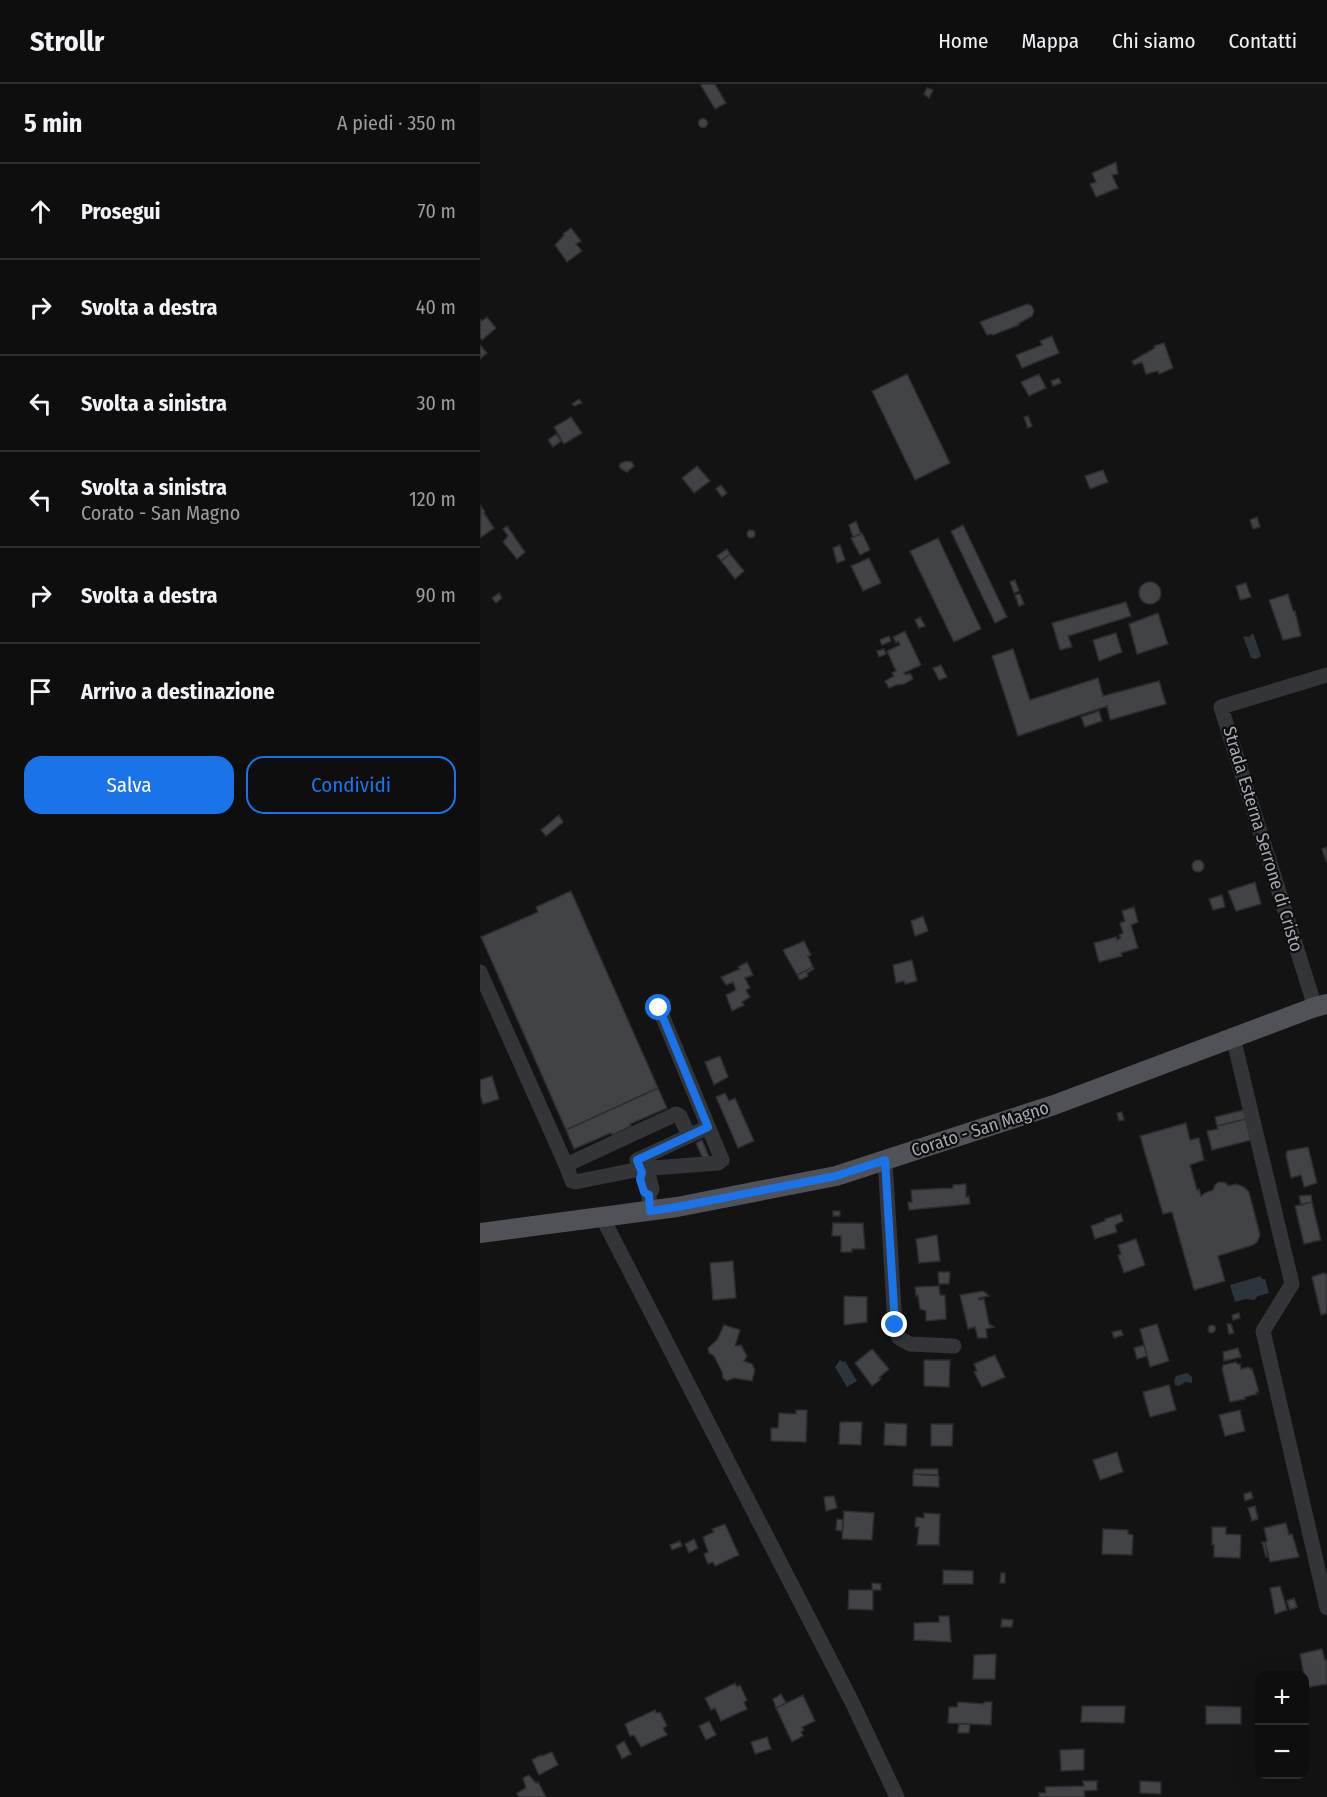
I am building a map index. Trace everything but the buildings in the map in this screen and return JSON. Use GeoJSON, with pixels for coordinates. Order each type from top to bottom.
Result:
{"type":"FeatureCollection","features":[{"type":"Feature","properties":{"kind":"main road","name":"Corato - San Magno"},"geometry":{"type":"LineString","coordinates":[[480,1233],[602,1217],[650,1203],[677,1207],[836,1176],[1054,1105],[1321,1005]]}},
{"type":"Feature","properties":{"kind":"street","name":"Strada Esterna Serrone di Cristo"},"geometry":{"type":"LineString","coordinates":[[1321,1005],[1221,707],[1327,675]]}},
{"type":"Feature","properties":{"kind":"street"},"geometry":{"type":"LineString","coordinates":[[480,972],[572,1181],[575,1182],[640,1167],[718,1163],[722,1160],[659,1008]]}},
{"type":"Feature","properties":{"kind":"street"},"geometry":{"type":"LineString","coordinates":[[1233,1037],[1292,1284],[1263,1330],[1327,1608]]}},
{"type":"Feature","properties":{"kind":"street"},"geometry":{"type":"LineString","coordinates":[[566,1165],[676,1114],[680,1116],[689,1136]]}},
{"type":"Feature","properties":{"kind":"street"},"geometry":{"type":"LineString","coordinates":[[640,1167],[689,1136],[708,1127]]}},
{"type":"Feature","properties":{"kind":"street"},"geometry":{"type":"LineString","coordinates":[[626,1138],[640,1167],[640,1179],[650,1203]]}},
{"type":"Feature","properties":{"kind":"street"},"geometry":{"type":"LineString","coordinates":[[885,1160],[895,1325],[899,1338],[910,1344],[954,1347]]}},
{"type":"Feature","properties":{"kind":"street"},"geometry":{"type":"LineString","coordinates":[[602,1217],[847,1691],[897,1797]]}},
{"type":"Feature","properties":{"kind":"shaded area"},"geometry":{"type":"Polygon","coordinates":[[[1253,633],[1261,656],[1256,659],[1251,658],[1243,636],[1249,637],[1253,633]]]}},
{"type":"Feature","properties":{"kind":"shaded area"},"geometry":{"type":"Polygon","coordinates":[[[1261,1276],[1265,1279],[1269,1293],[1258,1296],[1254,1300],[1246,1299],[1235,1302],[1230,1285],[1261,1276]]]}},
{"type":"Feature","properties":{"kind":"shaded area"},"geometry":{"type":"Polygon","coordinates":[[[840,1360],[845,1361],[857,1381],[847,1387],[835,1367],[840,1360]]]}},
{"type":"Feature","properties":{"kind":"shaded area"},"geometry":{"type":"Polygon","coordinates":[[[1187,1373],[1192,1377],[1192,1383],[1185,1382],[1179,1386],[1175,1385],[1176,1376],[1187,1373]]]}},
{"type":"Feature","properties":{"kind":"route"},"geometry":{"type":"LineString","coordinates":[[659,1008],[708,1127],[637,1160],[642,1173],[640,1179],[644,1192],[649,1195],[650,1211],[836,1176],[885,1160],[895,1325]]}}]}
